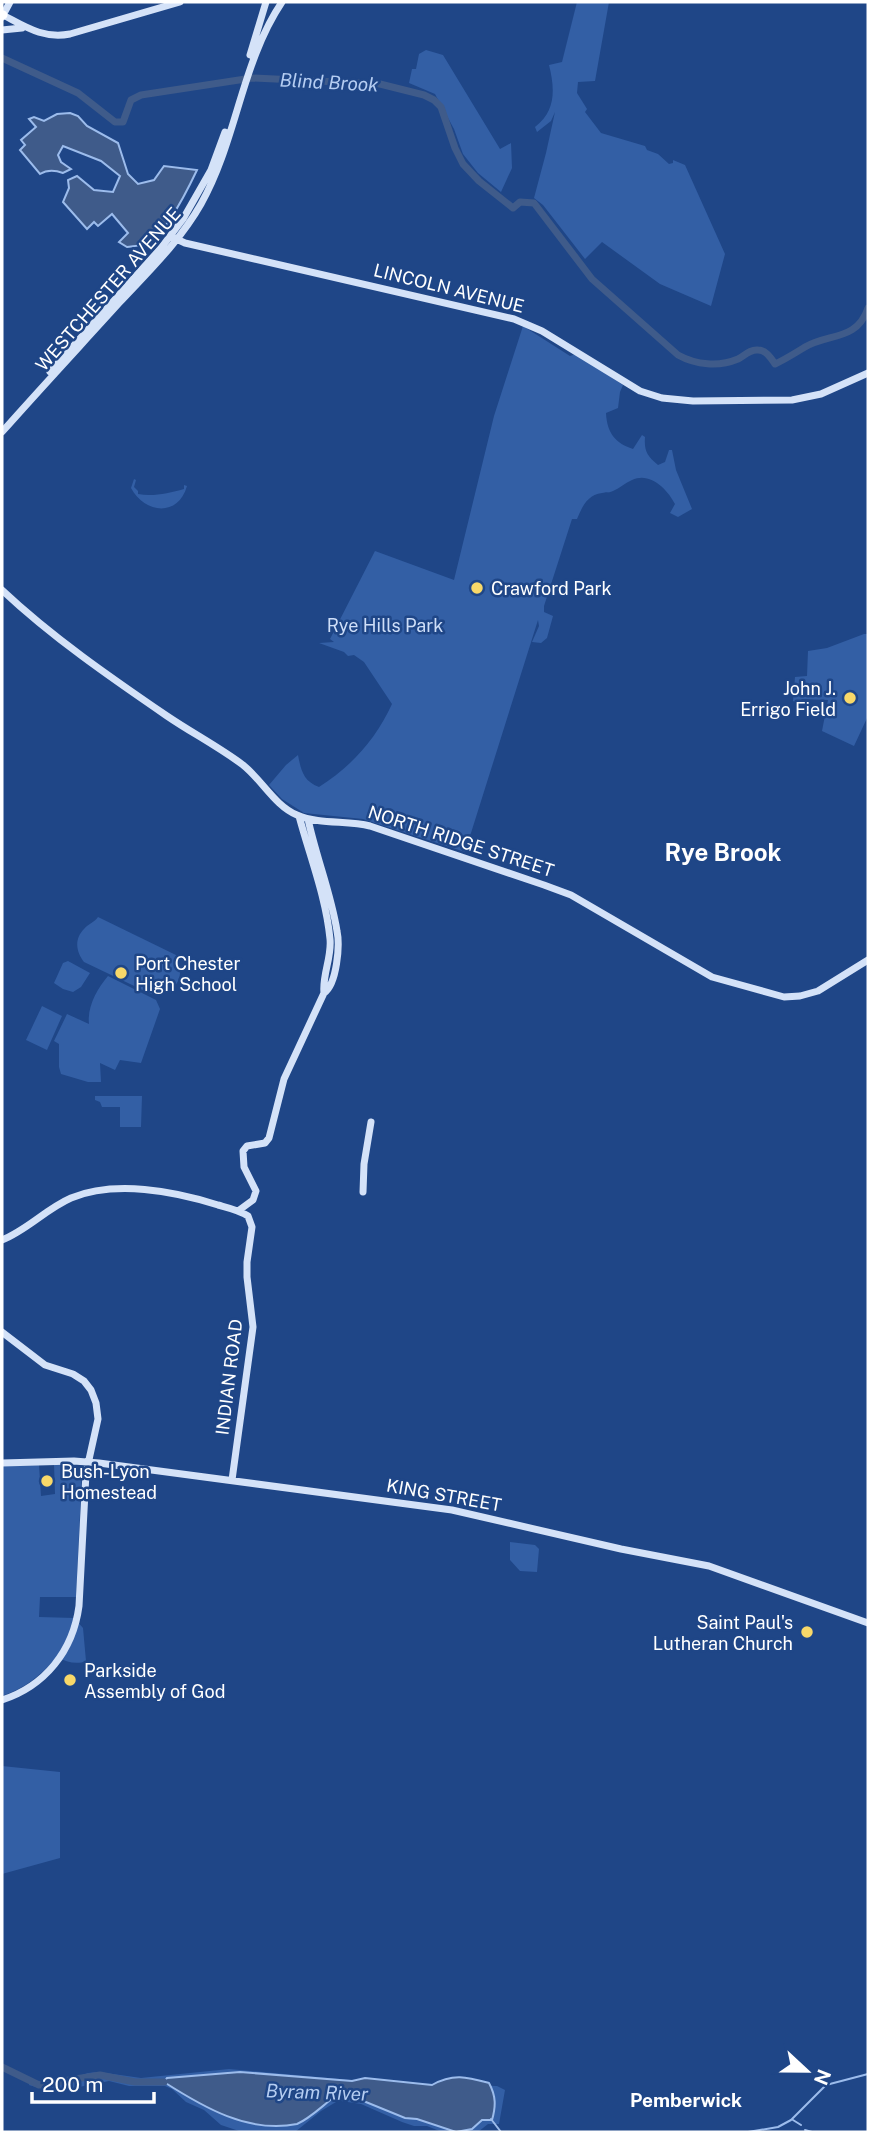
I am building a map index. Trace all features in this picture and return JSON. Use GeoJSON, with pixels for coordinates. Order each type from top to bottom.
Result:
{"type":"FeatureCollection","features":[{"type":"Feature","properties":{"kind":"street"},"geometry":{"type":"LineString","coordinates":[[10,2],[2,16],[27,29]]}},
{"type":"Feature","properties":{"kind":"street"},"geometry":{"type":"LineString","coordinates":[[2,30],[15,27],[51,36],[70,34],[180,2]]}},
{"type":"Feature","properties":{"kind":"street","name":"WESTCHESTER AVENUE"},"geometry":{"type":"LineString","coordinates":[[2,432],[199,207],[224,153],[266,2]]}},
{"type":"Feature","properties":{"kind":"street","name":"WESTCHESTER AVENUE"},"geometry":{"type":"LineString","coordinates":[[247,71],[282,2]]}},
{"type":"Feature","properties":{"kind":"street","name":"WESTCHESTER AVENUE"},"geometry":{"type":"LineString","coordinates":[[2,426],[174,237]]}},
{"type":"Feature","properties":{"kind":"street","name":"LINCOLN AVENUE"},"geometry":{"type":"LineString","coordinates":[[174,237],[185,243],[514,319],[542,331],[651,396],[693,401],[792,400],[821,394],[868,373]]}},
{"type":"Feature","properties":{"kind":"street","name":"NORTH RIDGE STREET"},"geometry":{"type":"LineString","coordinates":[[2,590],[50,632],[163,713],[242,764],[284,807],[299,817],[370,826],[571,895],[700,971],[757,991],[784,997],[809,995],[868,960]]}},
{"type":"Feature","properties":{"kind":"street"},"geometry":{"type":"LineString","coordinates":[[299,817],[331,942],[324,993]]}},
{"type":"Feature","properties":{"kind":"street"},"geometry":{"type":"LineString","coordinates":[[2,1240],[69,1199],[98,1191],[123,1189],[172,1194],[237,1210],[254,1198],[256,1191],[244,1167],[243,1151],[247,1146],[267,1141],[284,1079],[324,993],[329,989],[335,967],[338,933],[308,819]]}},
{"type":"Feature","properties":{"kind":"street"},"geometry":{"type":"LineString","coordinates":[[363,1192],[364,1164],[371,1122]]}},
{"type":"Feature","properties":{"kind":"street","name":"INDIAN ROAD"},"geometry":{"type":"LineString","coordinates":[[232,1480],[253,1327],[247,1268],[252,1222],[248,1216],[237,1210]]}},
{"type":"Feature","properties":{"kind":"street"},"geometry":{"type":"LineString","coordinates":[[2,1332],[46,1365],[78,1377],[91,1390],[98,1419],[87,1462],[79,1606],[72,1636],[64,1652],[47,1674],[23,1691],[2,1700]]}},
{"type":"Feature","properties":{"kind":"street","name":"KING STREET"},"geometry":{"type":"LineString","coordinates":[[2,1463],[87,1462],[452,1510],[621,1549],[705,1565],[868,1623]]}},
{"type":"Feature","properties":{"kind":"green space"},"geometry":{"type":"Polygon","coordinates":[[[577,2],[609,2],[595,81],[578,82],[577,93],[587,109],[585,112],[601,133],[645,146],[669,164],[673,163],[673,160],[685,165],[725,254],[711,306],[660,284],[602,242],[585,259],[543,205],[534,198],[555,112],[551,121],[537,132],[535,127],[550,107],[553,91],[549,65],[562,62],[577,2]]]}},
{"type":"Feature","properties":{"kind":"green space"},"geometry":{"type":"Polygon","coordinates":[[[426,50],[443,55],[500,149],[511,143],[512,168],[501,192],[478,173],[463,154],[454,129],[435,94],[409,83],[419,54],[426,50]]]}},
{"type":"Feature","properties":{"kind":"green space","name":"Crawford Park"},"geometry":{"type":"Polygon","coordinates":[[[523,326],[570,356],[576,354],[623,385],[618,408],[606,413],[610,432],[621,444],[633,449],[642,435],[645,437],[647,453],[658,465],[665,462],[669,450],[672,450],[676,470],[692,509],[678,517],[670,513],[675,504],[668,493],[658,483],[639,478],[613,491],[592,496],[577,519],[572,519],[544,606],[544,612],[553,616],[547,638],[541,643],[532,642],[539,626],[538,620],[465,852],[363,819],[304,813],[282,799],[269,785],[298,755],[306,778],[319,787],[342,771],[362,751],[392,704],[364,662],[354,655],[348,656],[319,643],[334,642],[330,639],[375,551],[454,580],[494,416],[523,326]]]}},
{"type":"Feature","properties":{"kind":"green space"},"geometry":{"type":"Polygon","coordinates":[[[134,479],[138,494],[144,495],[167,493],[187,486],[176,503],[169,507],[152,507],[144,503],[131,488],[134,479]]]}},
{"type":"Feature","properties":{"kind":"green space"},"geometry":{"type":"Polygon","coordinates":[[[868,634],[868,716],[854,746],[822,731],[828,700],[802,699],[797,703],[793,701],[795,677],[807,676],[808,651],[827,648],[868,634]]]}},
{"type":"Feature","properties":{"kind":"green space"},"geometry":{"type":"Polygon","coordinates":[[[98,917],[178,956],[180,973],[174,987],[166,992],[151,994],[84,962],[79,954],[77,941],[86,927],[98,917]]]}},
{"type":"Feature","properties":{"kind":"green space"},"geometry":{"type":"Polygon","coordinates":[[[68,961],[90,973],[81,987],[73,992],[54,983],[63,963],[68,961]]]}},
{"type":"Feature","properties":{"kind":"green space"},"geometry":{"type":"Polygon","coordinates":[[[108,976],[156,1000],[160,1009],[141,1063],[120,1060],[115,1070],[100,1063],[101,1082],[88,1082],[61,1074],[59,1044],[54,1041],[67,1014],[89,1024],[94,998],[108,976]]]}},
{"type":"Feature","properties":{"kind":"green space"},"geometry":{"type":"Polygon","coordinates":[[[42,1006],[62,1016],[47,1050],[26,1040],[42,1006]]]}},
{"type":"Feature","properties":{"kind":"green space"},"geometry":{"type":"Polygon","coordinates":[[[95,1096],[142,1096],[141,1127],[120,1127],[120,1107],[102,1107],[100,1102],[95,1100],[95,1096]]]}},
{"type":"Feature","properties":{"kind":"green space"},"geometry":{"type":"Polygon","coordinates":[[[54,1464],[77,1466],[82,1472],[76,1597],[40,1597],[39,1617],[74,1618],[83,1628],[86,1661],[79,1663],[57,1657],[32,1681],[2,1696],[2,1466],[39,1465],[41,1496],[55,1494],[54,1464]]]}},
{"type":"Feature","properties":{"kind":"green space"},"geometry":{"type":"Polygon","coordinates":[[[510,1542],[535,1545],[539,1549],[537,1572],[520,1571],[510,1560],[510,1542]]]}},
{"type":"Feature","properties":{"kind":"green space"},"geometry":{"type":"Polygon","coordinates":[[[2,1766],[60,1772],[60,1858],[2,1874],[2,1766]]]}},
{"type":"Feature","properties":{"kind":"green space"},"geometry":{"type":"Polygon","coordinates":[[[229,2069],[372,2082],[497,2086],[505,2090],[499,2124],[488,2124],[478,2132],[442,2132],[427,2126],[414,2126],[361,2104],[341,2101],[321,2111],[295,2132],[242,2132],[221,2125],[204,2110],[186,2102],[165,2086],[129,2086],[109,2081],[54,2092],[29,2085],[31,2079],[56,2084],[99,2072],[141,2078],[229,2069]]]}},
{"type":"Feature","properties":{"kind":"water"},"geometry":{"type":"Polygon","coordinates":[[[70,113],[118,143],[128,174],[138,184],[154,180],[164,166],[197,170],[169,220],[148,243],[127,247],[119,242],[128,233],[112,214],[98,226],[94,222],[87,229],[63,202],[69,188],[68,180],[77,176],[94,190],[113,192],[120,176],[101,161],[63,146],[58,155],[61,162],[71,169],[63,173],[52,170],[40,174],[20,150],[25,145],[21,140],[36,127],[29,119],[34,117],[44,121],[57,114],[70,113]]]}},
{"type":"Feature","properties":{"kind":"water"},"geometry":{"type":"Polygon","coordinates":[[[240,2072],[352,2081],[365,2078],[432,2085],[447,2079],[467,2078],[489,2083],[494,2097],[494,2110],[492,2120],[482,2120],[472,2129],[456,2132],[417,2119],[405,2118],[361,2100],[337,2095],[297,2124],[261,2125],[244,2122],[211,2109],[164,2082],[167,2078],[240,2072]]]}},
{"type":"Feature","properties":{"kind":"waterway","name":"Blind Brook"},"geometry":{"type":"LineString","coordinates":[[2,58],[78,93],[115,122],[123,122],[131,100],[141,95],[252,78],[380,84],[424,95],[441,107],[463,164],[479,181],[513,208],[520,202],[534,203],[592,279],[678,355],[692,361],[723,363],[761,350],[775,364],[814,343],[850,331],[863,319],[868,308]]}},
{"type":"Feature","properties":{"kind":"waterway","name":"Byram River"},"geometry":{"type":"LineString","coordinates":[[2,2067],[39,2085],[100,2075],[135,2082],[164,2082]]}},
{"type":"Feature","properties":{"kind":"waterway","name":"Byram River"},"geometry":{"type":"LineString","coordinates":[[748,2132],[778,2127],[791,2120],[826,2085],[868,2074]]}},
{"type":"Feature","properties":{"kind":"waterway","name":"Byram River"},"geometry":{"type":"LineString","coordinates":[[491,2119],[501,2132]]}},
{"type":"Feature","properties":{"kind":"waterway"},"geometry":{"type":"LineString","coordinates":[[793,2120],[801,2125]]}},
{"type":"Feature","properties":{"kind":"waterway"},"geometry":{"type":"LineString","coordinates":[[805,2130],[812,2132]]}},
{"type":"Feature","properties":{"kind":"place","name":"Crawford Park"},"geometry":{"type":"Point","coordinates":[477,588]}},
{"type":"Feature","properties":{"kind":"place","name":"John J. Errigo Field"},"geometry":{"type":"Point","coordinates":[850,698]}},
{"type":"Feature","properties":{"kind":"place","name":"Port Chester High School"},"geometry":{"type":"Point","coordinates":[121,973]}},
{"type":"Feature","properties":{"kind":"place","name":"Bush-Lyon Homestead"},"geometry":{"type":"Point","coordinates":[47,1481]}},
{"type":"Feature","properties":{"kind":"place","name":"Saint Paul's Lutheran Church"},"geometry":{"type":"Point","coordinates":[807,1632]}},
{"type":"Feature","properties":{"kind":"place","name":"Parkside Assembly of God"},"geometry":{"type":"Point","coordinates":[70,1680]}},
{"type":"Feature","properties":{"kind":"district","name":"Rye Brook"},"geometry":{"type":"Point","coordinates":[723,852]}},
{"type":"Feature","properties":{"kind":"district","name":"Pemberwick"},"geometry":{"type":"Point","coordinates":[686,2100]}},
{"type":"Feature","properties":{"kind":"park label","name":"Rye Hills Park"},"geometry":{"type":"Point","coordinates":[385,625]}}]}
